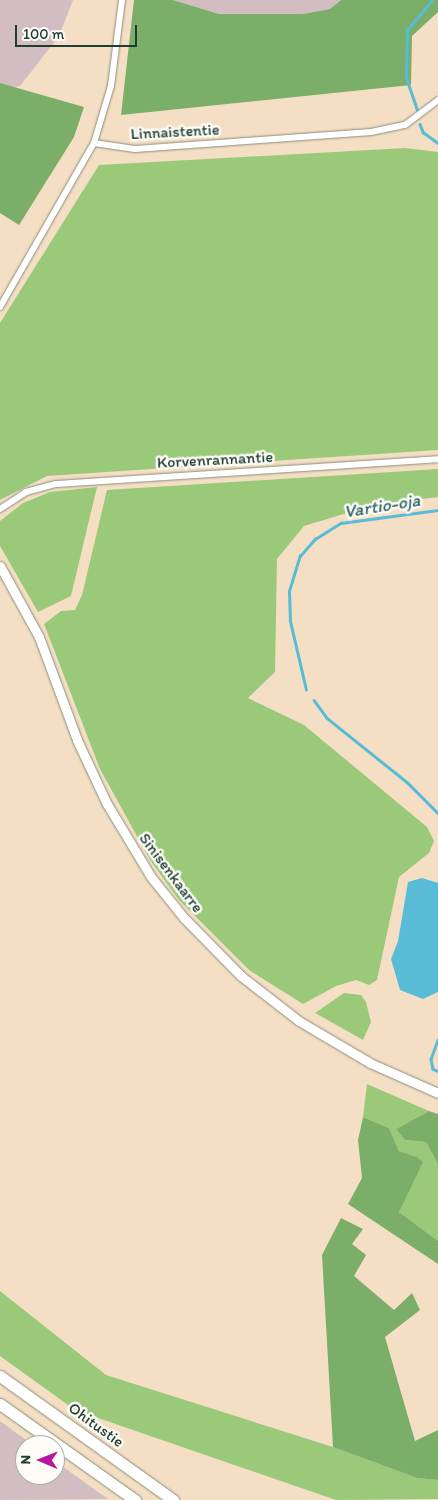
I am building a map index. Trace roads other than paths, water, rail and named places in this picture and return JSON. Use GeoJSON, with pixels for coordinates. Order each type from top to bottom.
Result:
{"type":"FeatureCollection","features":[{"type":"Feature","properties":{"kind":"highway","name":"Ohitustie"},"geometry":{"type":"LineString","coordinates":[[0,1376],[171,1498]]}},
{"type":"Feature","properties":{"kind":"highway"},"geometry":{"type":"LineString","coordinates":[[0,1404],[133,1499]]}},
{"type":"Feature","properties":{"kind":"street"},"geometry":{"type":"LineString","coordinates":[[0,307],[94,143],[111,86],[122,0]]}},
{"type":"Feature","properties":{"kind":"street","name":"Linnaistentie"},"geometry":{"type":"LineString","coordinates":[[94,143],[135,149],[371,132],[405,125],[438,100]]}},
{"type":"Feature","properties":{"kind":"street","name":"Korvenrannantie"},"geometry":{"type":"LineString","coordinates":[[0,509],[26,492],[56,484],[438,460]]}},
{"type":"Feature","properties":{"kind":"street","name":"Sinisenkaarre"},"geometry":{"type":"LineString","coordinates":[[0,566],[39,636],[77,740],[106,804],[151,877],[184,918],[241,976],[300,1021],[370,1063],[438,1093]]}},
{"type":"Feature","properties":{"kind":"water"},"geometry":{"type":"Polygon","coordinates":[[[422,878],[438,883],[438,992],[423,999],[400,990],[391,959],[398,941],[408,882],[422,878]]]}},
{"type":"Feature","properties":{"kind":"waterway"},"geometry":{"type":"LineString","coordinates":[[417,110],[406,78],[407,30],[432,0]]}},
{"type":"Feature","properties":{"kind":"waterway"},"geometry":{"type":"LineString","coordinates":[[420,124],[423,132],[438,143]]}},
{"type":"Feature","properties":{"kind":"waterway","name":"Vartio-oja"},"geometry":{"type":"LineString","coordinates":[[306,690],[290,621],[289,591],[300,556],[315,539],[341,523],[438,510]]}},
{"type":"Feature","properties":{"kind":"waterway","name":"Vartio-oja"},"geometry":{"type":"LineString","coordinates":[[314,700],[327,718],[407,782],[438,813]]}},
{"type":"Feature","properties":{"kind":"waterway","name":"Vartio-oja"},"geometry":{"type":"LineString","coordinates":[[438,1040],[431,1059],[433,1069],[438,1071]]}}]}
